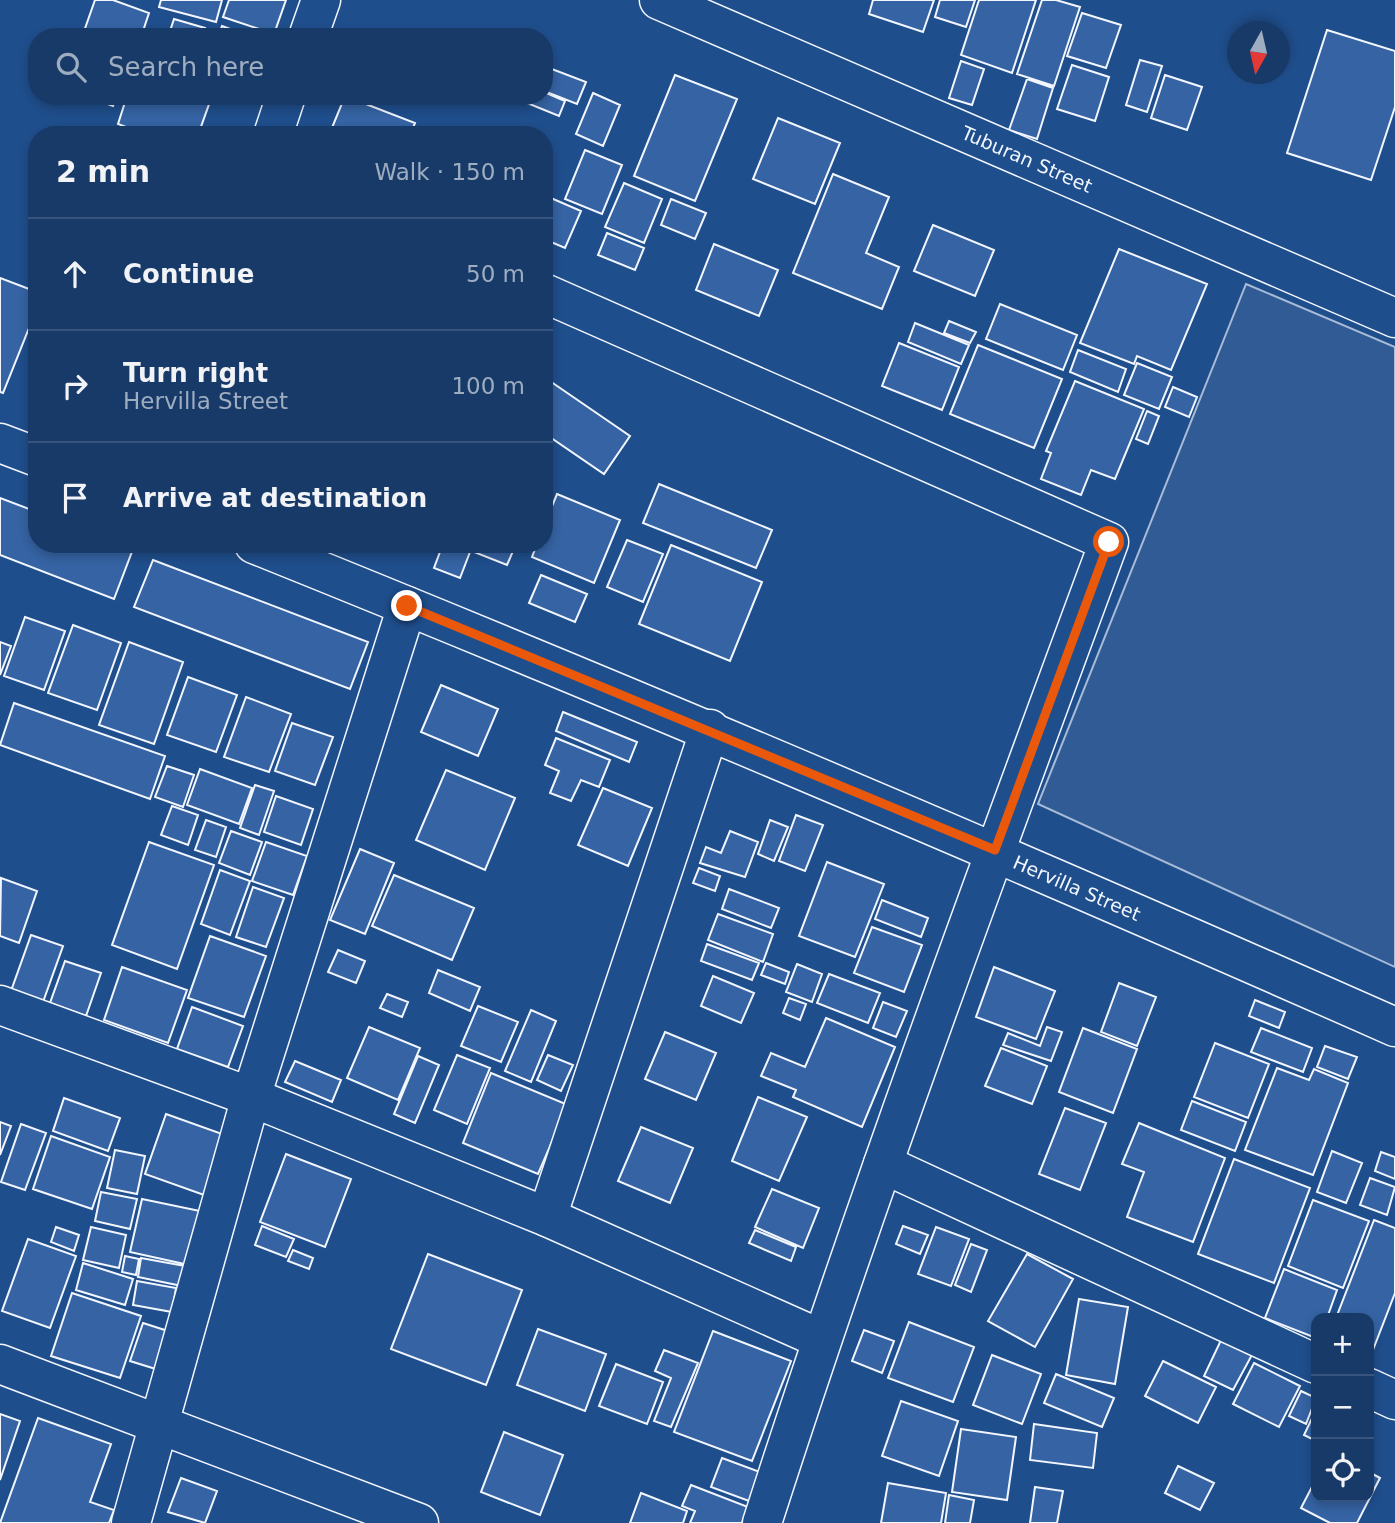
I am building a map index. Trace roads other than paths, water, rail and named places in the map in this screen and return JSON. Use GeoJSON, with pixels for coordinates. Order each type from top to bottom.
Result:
{"type":"FeatureCollection","features":[{"type":"Feature","properties":{"kind":"street"},"geometry":{"type":"LineString","coordinates":[[311,28],[321,0]]}},
{"type":"Feature","properties":{"kind":"street","name":"Tuburan Street"},"geometry":{"type":"LineString","coordinates":[[659,0],[1395,318]]}},
{"type":"Feature","properties":{"kind":"street"},"geometry":{"type":"LineString","coordinates":[[276,126],[283,105]]}},
{"type":"Feature","properties":{"kind":"street"},"geometry":{"type":"LineString","coordinates":[[553,297],[1109,542],[995,850],[821,1339],[762,1523]]}},
{"type":"Feature","properties":{"kind":"street"},"geometry":{"type":"LineString","coordinates":[[0,443],[28,454]]}},
{"type":"Feature","properties":{"kind":"street","name":"Hervilla Street"},"geometry":{"type":"LineString","coordinates":[[276,553],[710,729],[995,850],[1395,1027]]}},
{"type":"Feature","properties":{"kind":"street"},"geometry":{"type":"LineString","coordinates":[[131,1523],[251,1097],[407,606]]}},
{"type":"Feature","properties":{"kind":"street"},"geometry":{"type":"LineString","coordinates":[[547,1217],[710,729]]}},
{"type":"Feature","properties":{"kind":"street"},"geometry":{"type":"LineString","coordinates":[[0,1005],[251,1097],[547,1217],[821,1339]]}},
{"type":"Feature","properties":{"kind":"street"},"geometry":{"type":"LineString","coordinates":[[883,1164],[1311,1362]]}},
{"type":"Feature","properties":{"kind":"street"},"geometry":{"type":"LineString","coordinates":[[0,1364],[419,1523]]}},
{"type":"Feature","properties":{"kind":"street"},"geometry":{"type":"LineString","coordinates":[[1374,1390],[1395,1400]]}}]}
